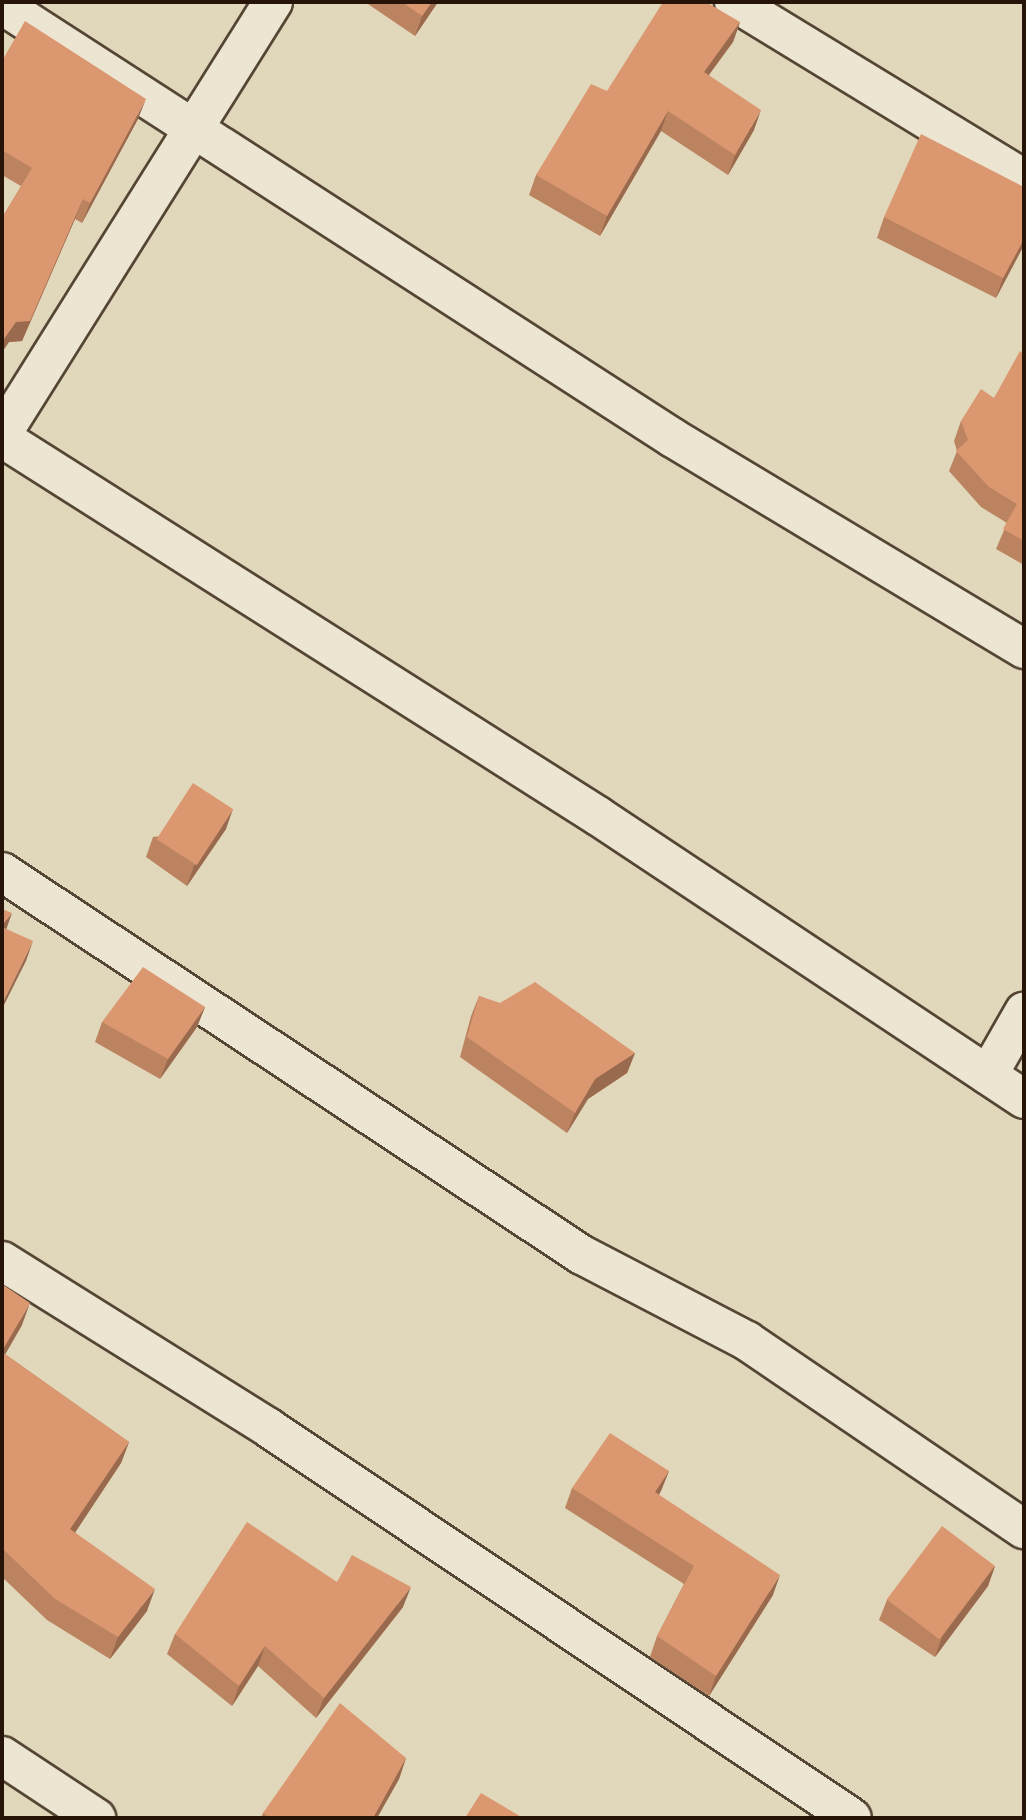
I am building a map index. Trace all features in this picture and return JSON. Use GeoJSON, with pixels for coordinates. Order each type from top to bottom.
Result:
{"type":"FeatureCollection","features":[{"type":"Feature","properties":{"kind":"street"},"geometry":{"type":"LineString","coordinates":[[273,2],[196,131],[2,436],[598,816],[1024,1099]]}},
{"type":"Feature","properties":{"kind":"street"},"geometry":{"type":"LineString","coordinates":[[734,2],[1024,179]]}},
{"type":"Feature","properties":{"kind":"street"},"geometry":{"type":"LineString","coordinates":[[2,5],[673,438],[1024,649]]}},
{"type":"Feature","properties":{"kind":"street"},"geometry":{"type":"LineString","coordinates":[[2,872],[582,1255],[747,1341],[1024,1529]]}},
{"type":"Feature","properties":{"kind":"street"},"geometry":{"type":"LineString","coordinates":[[988,1075],[1024,1012]]}},
{"type":"Feature","properties":{"kind":"street"},"geometry":{"type":"LineString","coordinates":[[2,1262],[269,1428],[852,1818]]}},
{"type":"Feature","properties":{"kind":"street"},"geometry":{"type":"LineString","coordinates":[[2,1756],[96,1818]]}},
{"type":"Feature","properties":{"kind":"building"},"geometry":{"type":"Polygon","coordinates":[[[402,2],[432,2],[422,16],[402,2]]]}},
{"type":"Feature","properties":{"kind":"building"},"geometry":{"type":"Polygon","coordinates":[[[663,2],[706,2],[740,22],[704,72],[761,110],[735,155],[668,111],[607,216],[536,175],[591,84],[607,91],[663,2]]]}},
{"type":"Feature","properties":{"kind":"building"},"geometry":{"type":"Polygon","coordinates":[[[25,21],[146,99],[90,203],[83,199],[30,321],[16,322],[4,339],[2,218],[32,168],[2,150],[2,61],[25,21]]]}},
{"type":"Feature","properties":{"kind":"building"},"geometry":{"type":"Polygon","coordinates":[[[921,134],[1024,187],[1024,239],[1003,278],[884,217],[921,134]]]}},
{"type":"Feature","properties":{"kind":"building"},"geometry":{"type":"Polygon","coordinates":[[[1020,351],[1024,354],[1024,541],[1003,529],[1017,504],[989,487],[956,451],[968,440],[961,421],[981,389],[994,398],[1020,351]]]}},
{"type":"Feature","properties":{"kind":"building"},"geometry":{"type":"Polygon","coordinates":[[[193,783],[233,809],[197,865],[157,839],[193,783]]]}},
{"type":"Feature","properties":{"kind":"building"},"geometry":{"type":"Polygon","coordinates":[[[2,909],[12,913],[2,925],[2,909]]]}},
{"type":"Feature","properties":{"kind":"building"},"geometry":{"type":"Polygon","coordinates":[[[2,927],[33,941],[2,1004],[2,927]]]}},
{"type":"Feature","properties":{"kind":"building"},"geometry":{"type":"Polygon","coordinates":[[[143,967],[205,1007],[168,1059],[102,1022],[143,967]]]}},
{"type":"Feature","properties":{"kind":"building"},"geometry":{"type":"Polygon","coordinates":[[[535,982],[635,1053],[595,1079],[575,1113],[467,1037],[479,996],[500,1003],[535,982]]]}},
{"type":"Feature","properties":{"kind":"building"},"geometry":{"type":"Polygon","coordinates":[[[2,1284],[30,1303],[2,1351],[2,1284]]]}},
{"type":"Feature","properties":{"kind":"building"},"geometry":{"type":"Polygon","coordinates":[[[2,1352],[129,1442],[70,1529],[155,1589],[118,1637],[55,1599],[2,1548],[2,1352]]]}},
{"type":"Feature","properties":{"kind":"building"},"geometry":{"type":"Polygon","coordinates":[[[610,1433],[669,1471],[655,1492],[780,1575],[716,1676],[657,1636],[694,1566],[572,1488],[610,1433]]]}},
{"type":"Feature","properties":{"kind":"building"},"geometry":{"type":"Polygon","coordinates":[[[247,1522],[337,1582],[352,1555],[411,1587],[324,1698],[265,1646],[239,1686],[175,1634],[247,1522]]]}},
{"type":"Feature","properties":{"kind":"building"},"geometry":{"type":"Polygon","coordinates":[[[942,1526],[995,1566],[939,1639],[887,1599],[942,1526]]]}},
{"type":"Feature","properties":{"kind":"building"},"geometry":{"type":"Polygon","coordinates":[[[340,1703],[406,1758],[373,1818],[271,1818],[263,1813],[340,1703]]]}},
{"type":"Feature","properties":{"kind":"building"},"geometry":{"type":"Polygon","coordinates":[[[481,1793],[523,1818],[465,1818],[481,1793]]]}}]}
